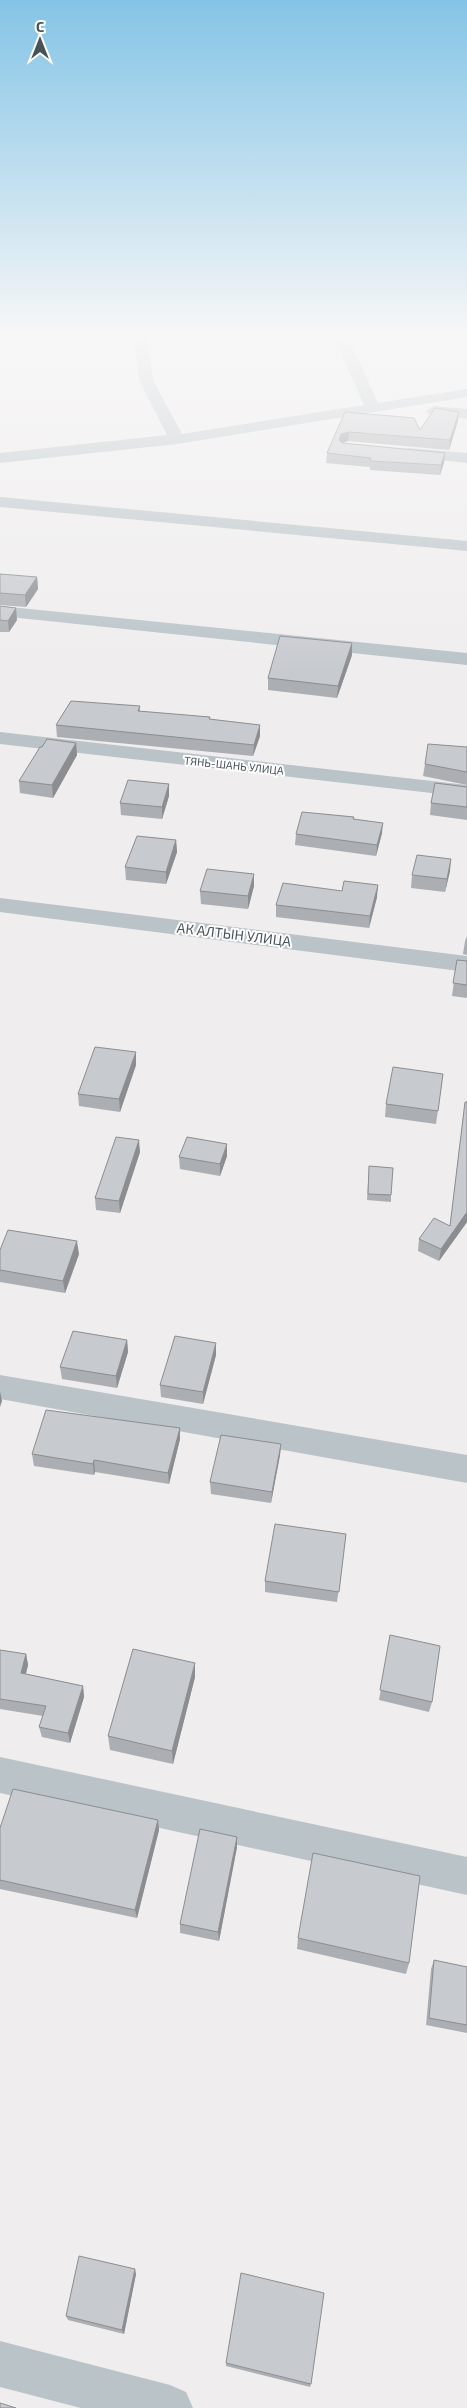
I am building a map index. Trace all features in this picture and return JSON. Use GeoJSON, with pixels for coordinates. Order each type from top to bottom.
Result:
{"type":"FeatureCollection","features":[{"type":"Feature","properties":{"kind":"street"},"geometry":{"type":"LineString","coordinates":[[0,458],[104,447]]}},
{"type":"Feature","properties":{"kind":"street"},"geometry":{"type":"LineString","coordinates":[[397,452],[467,458]]}},
{"type":"Feature","properties":{"kind":"street"},"geometry":{"type":"LineString","coordinates":[[0,502],[467,546]]}},
{"type":"Feature","properties":{"kind":"street"},"geometry":{"type":"LineString","coordinates":[[0,611],[467,660]]}},
{"type":"Feature","properties":{"kind":"street","name":"ТЯНЬ-ШАНЬ УЛИЦА"},"geometry":{"type":"LineString","coordinates":[[0,738],[467,791]]}},
{"type":"Feature","properties":{"kind":"street","name":"АК АЛТЫН УЛИЦА"},"geometry":{"type":"LineString","coordinates":[[0,905],[467,964]]}},
{"type":"Feature","properties":{"kind":"street"},"geometry":{"type":"LineString","coordinates":[[0,1387],[467,1469]]}},
{"type":"Feature","properties":{"kind":"street"},"geometry":{"type":"LineString","coordinates":[[0,1775],[467,1876]]}},
{"type":"Feature","properties":{"kind":"street"},"geometry":{"type":"LineString","coordinates":[[0,2364],[170,2408]]}},
{"type":"Feature","properties":{"kind":"building"},"geometry":{"type":"Polygon","coordinates":[[[329,447],[387,447],[445,453],[441,465],[370,461],[371,458],[327,453],[329,447]]]}},
{"type":"Feature","properties":{"kind":"building"},"geometry":{"type":"Polygon","coordinates":[[[0,574],[37,577],[25,595],[0,593],[0,574]]]}},
{"type":"Feature","properties":{"kind":"building"},"geometry":{"type":"Polygon","coordinates":[[[0,606],[16,608],[8,621],[0,620],[0,606]]]}},
{"type":"Feature","properties":{"kind":"building"},"geometry":{"type":"Polygon","coordinates":[[[280,636],[352,643],[338,686],[268,678],[280,636]]]}},
{"type":"Feature","properties":{"kind":"building"},"geometry":{"type":"Polygon","coordinates":[[[71,701],[140,706],[138,711],[210,717],[209,719],[260,725],[254,745],[56,725],[71,701]]]}},
{"type":"Feature","properties":{"kind":"building"},"geometry":{"type":"Polygon","coordinates":[[[47,739],[76,743],[52,785],[19,781],[40,747],[42,747],[47,739]]]}},
{"type":"Feature","properties":{"kind":"building"},"geometry":{"type":"Polygon","coordinates":[[[428,744],[467,747],[467,772],[425,764],[428,744]]]}},
{"type":"Feature","properties":{"kind":"building"},"geometry":{"type":"Polygon","coordinates":[[[128,780],[169,784],[162,807],[120,803],[128,780]]]}},
{"type":"Feature","properties":{"kind":"building"},"geometry":{"type":"Polygon","coordinates":[[[435,783],[467,787],[467,807],[431,803],[435,783]]]}},
{"type":"Feature","properties":{"kind":"building"},"geometry":{"type":"Polygon","coordinates":[[[302,812],[354,817],[353,819],[383,823],[377,845],[296,834],[302,812]]]}},
{"type":"Feature","properties":{"kind":"building"},"geometry":{"type":"Polygon","coordinates":[[[137,836],[176,840],[166,872],[125,867],[137,836]]]}},
{"type":"Feature","properties":{"kind":"building"},"geometry":{"type":"Polygon","coordinates":[[[417,855],[451,859],[447,879],[412,875],[417,855]]]}},
{"type":"Feature","properties":{"kind":"building"},"geometry":{"type":"Polygon","coordinates":[[[207,869],[254,874],[248,896],[200,891],[207,869]]]}},
{"type":"Feature","properties":{"kind":"building"},"geometry":{"type":"Polygon","coordinates":[[[344,881],[378,885],[370,916],[276,905],[283,883],[342,891],[344,881]]]}},
{"type":"Feature","properties":{"kind":"building"},"geometry":{"type":"Polygon","coordinates":[[[457,960],[467,961],[467,985],[453,983],[457,960]]]}},
{"type":"Feature","properties":{"kind":"building"},"geometry":{"type":"Polygon","coordinates":[[[95,1047],[136,1052],[119,1099],[78,1094],[95,1047]]]}},
{"type":"Feature","properties":{"kind":"building"},"geometry":{"type":"Polygon","coordinates":[[[393,1067],[443,1074],[438,1111],[386,1104],[393,1067]]]}},
{"type":"Feature","properties":{"kind":"building"},"geometry":{"type":"Polygon","coordinates":[[[465,1102],[467,1102],[467,1212],[441,1249],[419,1239],[434,1218],[450,1226],[465,1102]]]}},
{"type":"Feature","properties":{"kind":"building"},"geometry":{"type":"Polygon","coordinates":[[[116,1137],[139,1140],[119,1201],[95,1198],[116,1137]]]}},
{"type":"Feature","properties":{"kind":"building"},"geometry":{"type":"Polygon","coordinates":[[[187,1137],[227,1144],[220,1164],[179,1157],[187,1137]]]}},
{"type":"Feature","properties":{"kind":"building"},"geometry":{"type":"Polygon","coordinates":[[[369,1166],[393,1168],[391,1195],[368,1194],[369,1166]]]}},
{"type":"Feature","properties":{"kind":"building"},"geometry":{"type":"Polygon","coordinates":[[[8,1230],[77,1241],[63,1281],[0,1270],[0,1250],[8,1230]]]}},
{"type":"Feature","properties":{"kind":"building"},"geometry":{"type":"Polygon","coordinates":[[[73,1331],[127,1340],[116,1376],[60,1367],[73,1331]]]}},
{"type":"Feature","properties":{"kind":"building"},"geometry":{"type":"Polygon","coordinates":[[[175,1336],[216,1343],[203,1392],[160,1385],[175,1336]]]}},
{"type":"Feature","properties":{"kind":"building"},"geometry":{"type":"Polygon","coordinates":[[[46,1410],[180,1428],[168,1473],[94,1460],[93,1464],[32,1454],[46,1410]]]}},
{"type":"Feature","properties":{"kind":"building"},"geometry":{"type":"Polygon","coordinates":[[[221,1435],[281,1444],[272,1492],[210,1482],[221,1435]]]}},
{"type":"Feature","properties":{"kind":"building"},"geometry":{"type":"Polygon","coordinates":[[[275,1524],[346,1534],[339,1592],[265,1581],[275,1524]]]}},
{"type":"Feature","properties":{"kind":"building"},"geometry":{"type":"Polygon","coordinates":[[[390,1635],[440,1646],[432,1702],[380,1690],[390,1635]]]}},
{"type":"Feature","properties":{"kind":"building"},"geometry":{"type":"Polygon","coordinates":[[[133,1649],[195,1663],[172,1751],[108,1736],[133,1649]]]}},
{"type":"Feature","properties":{"kind":"building"},"geometry":{"type":"Polygon","coordinates":[[[0,1650],[26,1654],[21,1673],[83,1686],[68,1733],[39,1727],[46,1706],[0,1699],[0,1650]]]}},
{"type":"Feature","properties":{"kind":"building"},"geometry":{"type":"Polygon","coordinates":[[[13,1789],[158,1820],[135,1910],[0,1880],[0,1828],[13,1789]]]}},
{"type":"Feature","properties":{"kind":"building"},"geometry":{"type":"Polygon","coordinates":[[[200,1829],[237,1837],[218,1932],[180,1924],[200,1829]]]}},
{"type":"Feature","properties":{"kind":"building"},"geometry":{"type":"Polygon","coordinates":[[[313,1853],[420,1876],[409,1963],[298,1938],[313,1853]]]}},
{"type":"Feature","properties":{"kind":"building"},"geometry":{"type":"Polygon","coordinates":[[[434,1960],[467,1967],[467,2025],[429,2018],[434,1960]]]}},
{"type":"Feature","properties":{"kind":"building"},"geometry":{"type":"Polygon","coordinates":[[[79,2256],[135,2269],[122,2330],[66,2316],[79,2256]]]}},
{"type":"Feature","properties":{"kind":"building"},"geometry":{"type":"Polygon","coordinates":[[[241,2273],[324,2293],[311,2384],[226,2363],[241,2273]]]}},
{"type":"Feature","properties":{"kind":"building"},"geometry":{"type":"Polygon","coordinates":[[[0,2403],[16,2408],[0,2408],[0,2403]]]}}]}
